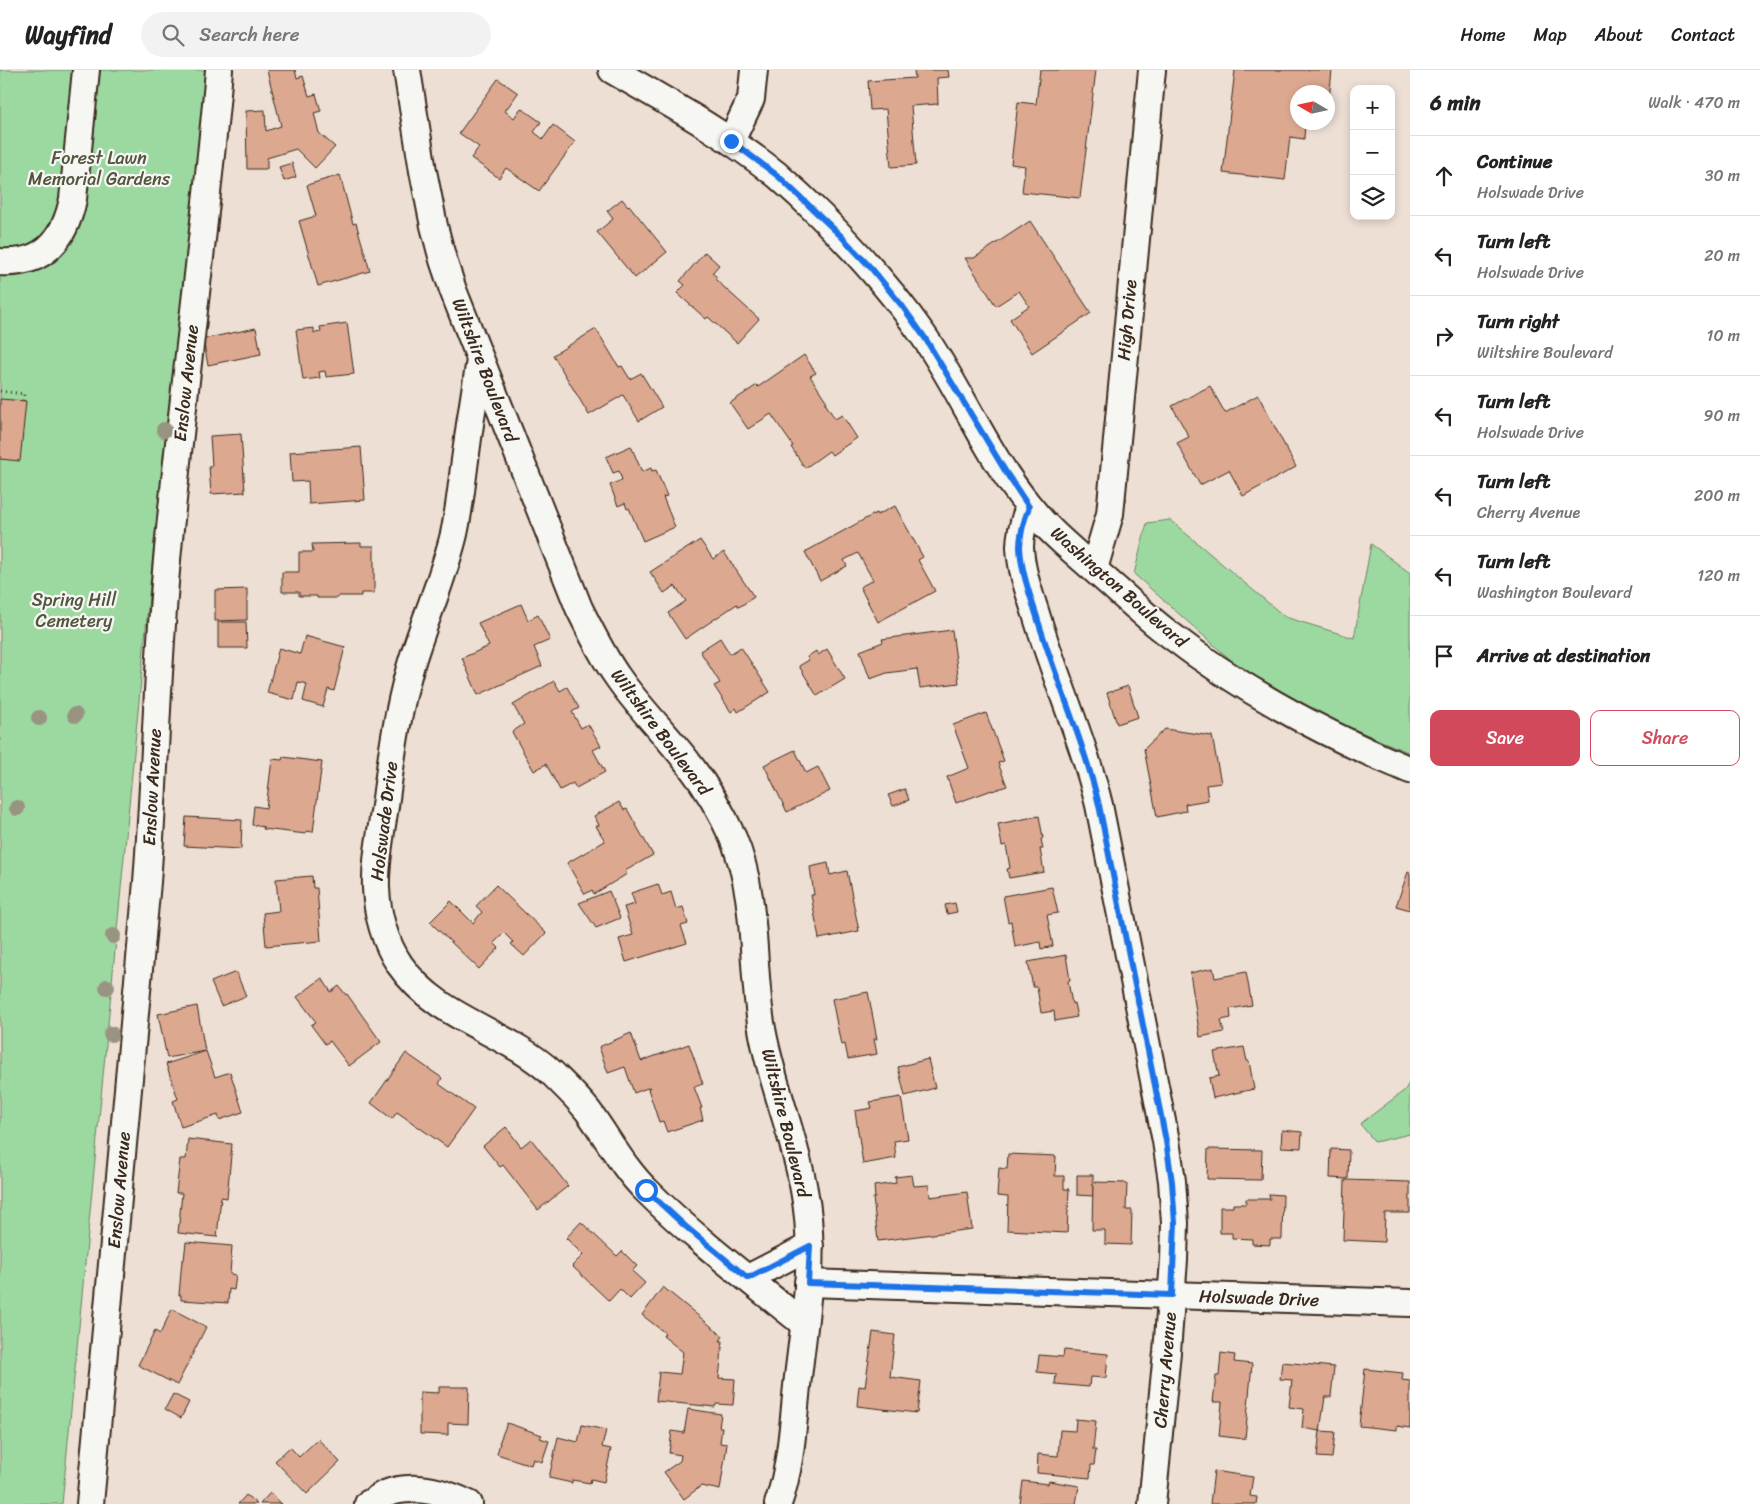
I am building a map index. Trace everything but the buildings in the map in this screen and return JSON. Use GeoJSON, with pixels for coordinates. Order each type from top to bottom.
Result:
{"type":"FeatureCollection","features":[{"type":"Feature","properties":{"kind":"street"},"geometry":{"type":"LineString","coordinates":[[0,262],[24,261],[39,255],[52,246],[69,218],[73,199],[86,70]]}},
{"type":"Feature","properties":{"kind":"street","name":"Enslow Avenue"},"geometry":{"type":"LineString","coordinates":[[90,1504],[147,882],[166,570],[213,149],[219,70]]}},
{"type":"Feature","properties":{"kind":"street","name":"Wiltshire Boulevard"},"geometry":{"type":"LineString","coordinates":[[407,70],[423,171],[441,252],[453,290],[576,599],[598,645],[619,679],[690,765],[714,802],[733,840],[746,887],[752,922],[755,977],[761,1025],[799,1165],[809,1217],[810,1246],[804,1324],[789,1458],[778,1504]]}},
{"type":"Feature","properties":{"kind":"street","name":"Washington Boulevard"},"geometry":{"type":"LineString","coordinates":[[612,70],[731,141],[778,176],[872,269],[925,338],[1029,507],[1063,542],[1165,631],[1227,674],[1274,704],[1323,731],[1372,755],[1410,770]]}},
{"type":"Feature","properties":{"kind":"street"},"geometry":{"type":"LineString","coordinates":[[731,141],[752,99],[754,70]]}},
{"type":"Feature","properties":{"kind":"street","name":"High Drive"},"geometry":{"type":"LineString","coordinates":[[1094,569],[1110,514],[1152,70]]}},
{"type":"Feature","properties":{"kind":"street","name":"Holswade Drive"},"geometry":{"type":"LineString","coordinates":[[480,359],[454,533],[409,670],[398,715],[378,858],[376,889],[380,917],[388,943],[399,964],[418,988],[447,1009],[521,1050],[548,1070],[587,1110],[626,1167],[646,1190],[685,1226],[804,1324]]}},
{"type":"Feature","properties":{"kind":"street","name":"Cherry Avenue"},"geometry":{"type":"LineString","coordinates":[[1029,507],[1022,526],[1020,548],[1024,576],[1044,643],[1090,767],[1166,1141],[1172,1182],[1175,1223],[1172,1295],[1152,1504]]}},
{"type":"Feature","properties":{"kind":"street"},"geometry":{"type":"LineString","coordinates":[[748,1278],[810,1246]]}},
{"type":"Feature","properties":{"kind":"street","name":"Holswade Drive"},"geometry":{"type":"LineString","coordinates":[[808,1283],[1410,1303]]}},
{"type":"Feature","properties":{"kind":"street"},"geometry":{"type":"LineString","coordinates":[[368,1504],[386,1494],[411,1489],[438,1492],[470,1504]]}},
{"type":"Feature","properties":{"kind":"path"},"geometry":{"type":"LineString","coordinates":[[0,391],[24,394],[23,401]]}},
{"type":"Feature","properties":{"kind":"green space"},"geometry":{"type":"Polygon","coordinates":[[[0,70],[208,70],[154,544],[62,1504],[0,1504],[0,70]]]}},
{"type":"Feature","properties":{"kind":"green space"},"geometry":{"type":"Polygon","coordinates":[[[1170,520],[1285,617],[1354,638],[1371,544],[1410,573],[1410,753],[1268,693],[1134,574],[1147,523],[1170,520]]]}},
{"type":"Feature","properties":{"kind":"green space"},"geometry":{"type":"Polygon","coordinates":[[[1410,1081],[1410,1134],[1375,1142],[1360,1124],[1405,1090],[1410,1081]]]}},
{"type":"Feature","properties":{"kind":"route"},"geometry":{"type":"LineString","coordinates":[[646,1190],[685,1226],[748,1278],[810,1246],[808,1283],[1172,1295],[1175,1223],[1166,1141],[1090,767],[1044,643],[1024,576],[1020,548],[1022,526],[1029,507],[1007,474],[949,376],[903,307],[872,269],[809,205],[778,176],[731,141]]}},
{"type":"Feature","properties":{"kind":"park label","name":"Forest Lawn Memorial Gardens"},"geometry":{"type":"Point","coordinates":[99,168]}},
{"type":"Feature","properties":{"kind":"park label","name":"Spring Hill Cemetery"},"geometry":{"type":"Point","coordinates":[74,610]}}]}
